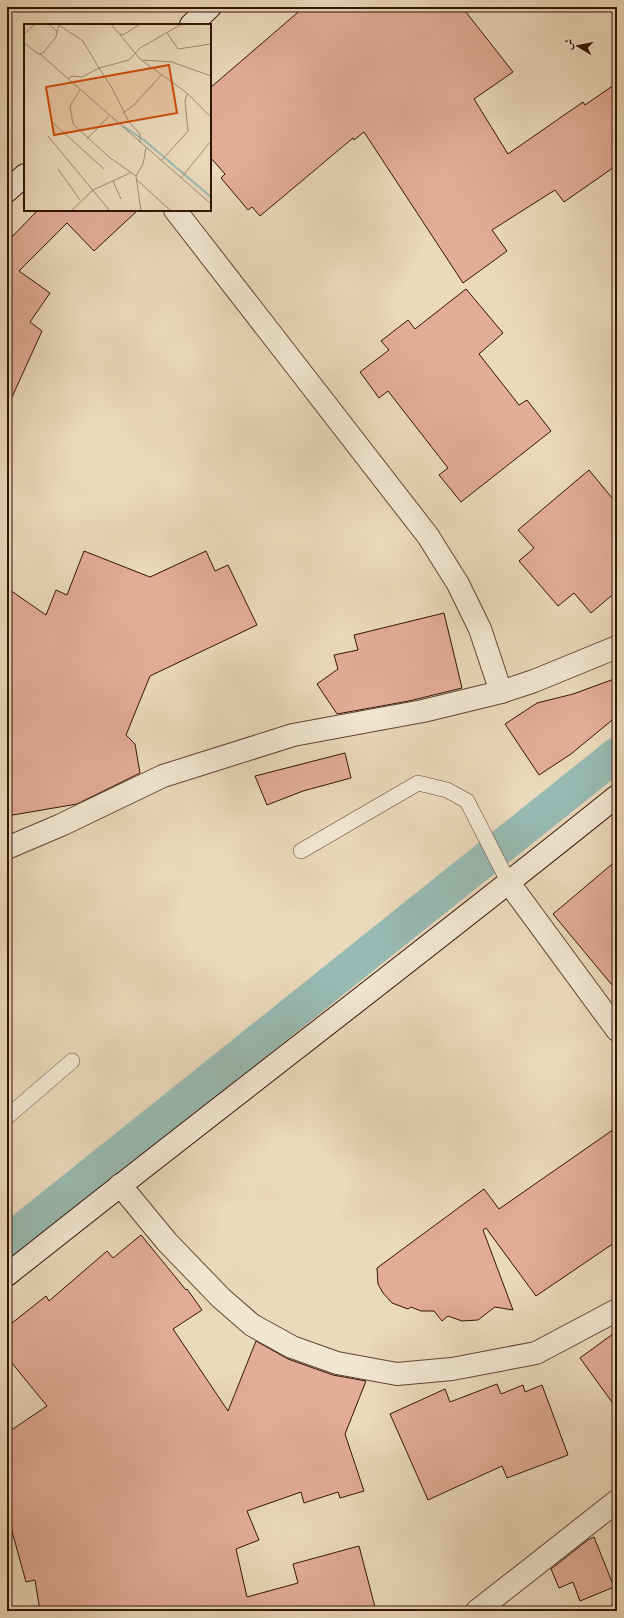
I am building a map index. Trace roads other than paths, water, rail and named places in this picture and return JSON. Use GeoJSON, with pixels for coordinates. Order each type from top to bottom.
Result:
{"type":"FeatureCollection","features":[{"type":"Feature","properties":{"kind":"street"},"geometry":{"type":"LineString","coordinates":[[192,24],[210,7]]}},
{"type":"Feature","properties":{"kind":"street"},"geometry":{"type":"LineString","coordinates":[[7,191],[24,176]]}},
{"type":"Feature","properties":{"kind":"street"},"geometry":{"type":"LineString","coordinates":[[176,211],[428,536],[458,584],[480,629],[501,692]]}},
{"type":"Feature","properties":{"kind":"street"},"geometry":{"type":"LineString","coordinates":[[7,848],[61,825],[163,776],[293,735],[423,712],[501,692],[534,681],[617,647]]}},
{"type":"Feature","properties":{"kind":"street"},"geometry":{"type":"LineString","coordinates":[[7,1275],[120,1185],[509,883],[617,796]]}},
{"type":"Feature","properties":{"kind":"street"},"geometry":{"type":"LineString","coordinates":[[509,883],[617,1030]]}},
{"type":"Feature","properties":{"kind":"street"},"geometry":{"type":"LineString","coordinates":[[120,1185],[167,1242],[221,1298],[252,1325],[292,1348],[337,1363],[397,1374],[452,1369],[536,1353],[617,1310]]}},
{"type":"Feature","properties":{"kind":"street"},"geometry":{"type":"LineString","coordinates":[[477,1611],[617,1501]]}},
{"type":"Feature","properties":{"kind":"lane"},"geometry":{"type":"LineString","coordinates":[[301,851],[418,783],[447,790],[467,801],[509,883]]}},
{"type":"Feature","properties":{"kind":"lane"},"geometry":{"type":"LineString","coordinates":[[7,1117],[72,1061]]}},
{"type":"Feature","properties":{"kind":"waterway"},"geometry":{"type":"LineString","coordinates":[[7,1242],[617,754]]}}]}
